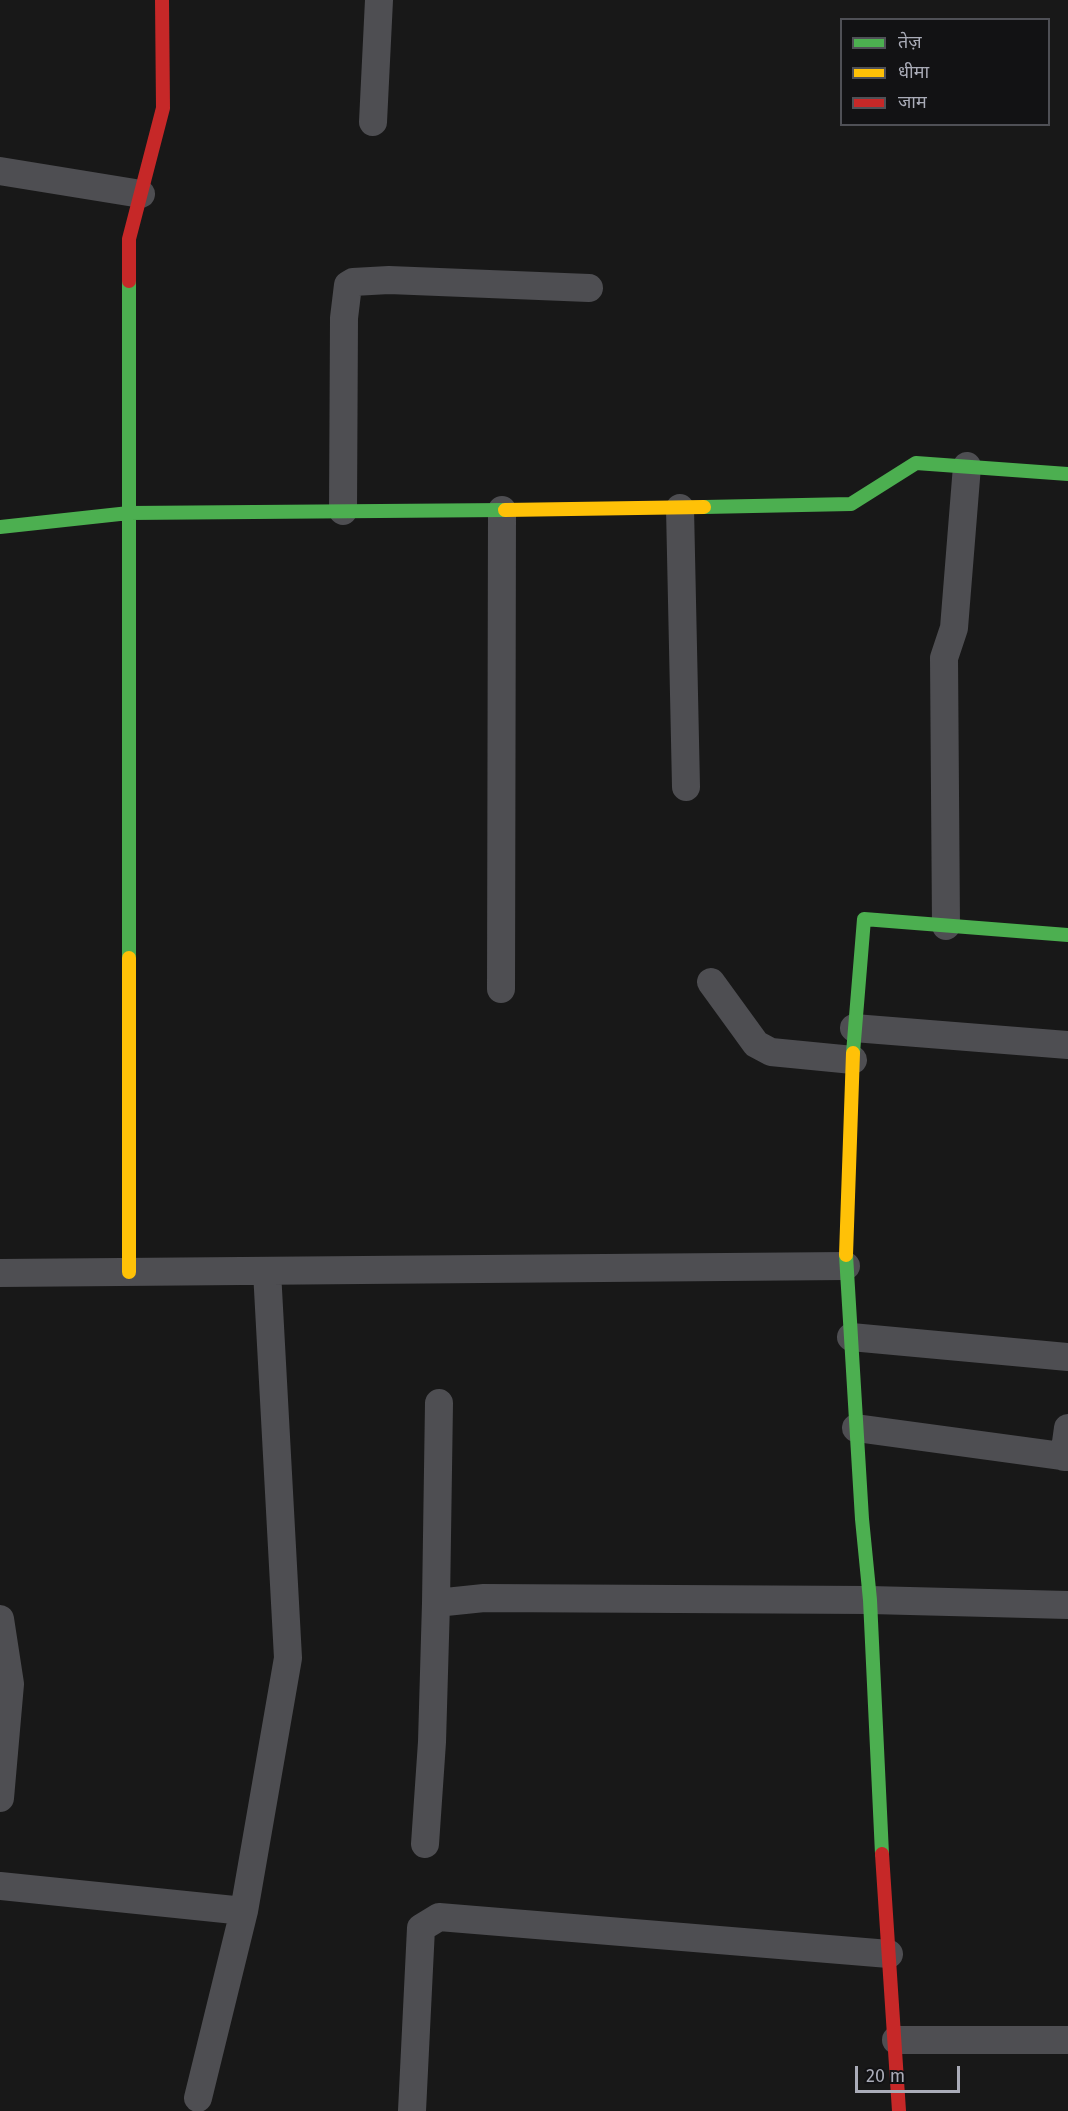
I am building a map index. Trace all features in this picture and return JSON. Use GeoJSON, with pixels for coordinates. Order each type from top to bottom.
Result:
{"type":"FeatureCollection","features":[{"type":"Feature","properties":{"kind":"street"},"geometry":{"type":"LineString","coordinates":[[129,1272],[129,239],[163,108],[162,0]]}},
{"type":"Feature","properties":{"kind":"street"},"geometry":{"type":"LineString","coordinates":[[373,122],[379,0]]}},
{"type":"Feature","properties":{"kind":"street"},"geometry":{"type":"LineString","coordinates":[[0,171],[141,194]]}},
{"type":"Feature","properties":{"kind":"street"},"geometry":{"type":"LineString","coordinates":[[343,511],[344,318],[348,285],[353,282],[389,280],[589,288]]}},
{"type":"Feature","properties":{"kind":"street"},"geometry":{"type":"LineString","coordinates":[[0,527],[129,513],[680,508],[851,504],[916,463],[1068,474]]}},
{"type":"Feature","properties":{"kind":"street"},"geometry":{"type":"LineString","coordinates":[[946,926],[944,658],[954,628],[966,466]]}},
{"type":"Feature","properties":{"kind":"street"},"geometry":{"type":"LineString","coordinates":[[680,508],[686,787]]}},
{"type":"Feature","properties":{"kind":"street"},"geometry":{"type":"LineString","coordinates":[[501,989],[502,510]]}},
{"type":"Feature","properties":{"kind":"street"},"geometry":{"type":"LineString","coordinates":[[899,2111],[870,1600],[846,1266],[854,1028],[864,919],[1068,935]]}},
{"type":"Feature","properties":{"kind":"street"},"geometry":{"type":"LineString","coordinates":[[711,982],[756,1044],[771,1052],[853,1060]]}},
{"type":"Feature","properties":{"kind":"street"},"geometry":{"type":"LineString","coordinates":[[854,1028],[1068,1045]]}},
{"type":"Feature","properties":{"kind":"street"},"geometry":{"type":"LineString","coordinates":[[0,1273],[846,1266]]}},
{"type":"Feature","properties":{"kind":"street"},"geometry":{"type":"LineString","coordinates":[[198,2098],[244,1911],[288,1658],[267,1271]]}},
{"type":"Feature","properties":{"kind":"street"},"geometry":{"type":"LineString","coordinates":[[851,1337],[1068,1357]]}},
{"type":"Feature","properties":{"kind":"street"},"geometry":{"type":"LineString","coordinates":[[425,1844],[432,1742],[439,1403]]}},
{"type":"Feature","properties":{"kind":"street"},"geometry":{"type":"LineString","coordinates":[[856,1428],[1066,1457],[1068,1428]]}},
{"type":"Feature","properties":{"kind":"street"},"geometry":{"type":"LineString","coordinates":[[436,1603],[484,1598],[870,1600],[1068,1605]]}},
{"type":"Feature","properties":{"kind":"street"},"geometry":{"type":"LineString","coordinates":[[0,1619],[10,1684],[0,1798]]}},
{"type":"Feature","properties":{"kind":"street"},"geometry":{"type":"LineString","coordinates":[[0,1886],[244,1911]]}},
{"type":"Feature","properties":{"kind":"street"},"geometry":{"type":"LineString","coordinates":[[412,2111],[421,1928],[439,1917],[889,1954]]}},
{"type":"Feature","properties":{"kind":"street"},"geometry":{"type":"LineString","coordinates":[[896,2040],[1068,2040]]}},
{"type":"Feature","properties":{"kind":"traffic: fast"},"geometry":{"type":"LineString","coordinates":[[129,281],[129,958]]}},
{"type":"Feature","properties":{"kind":"traffic: fast"},"geometry":{"type":"LineString","coordinates":[[704,507],[851,504],[916,463],[1068,474]]}},
{"type":"Feature","properties":{"kind":"traffic: fast"},"geometry":{"type":"LineString","coordinates":[[0,527],[129,513],[505,510]]}},
{"type":"Feature","properties":{"kind":"traffic: fast"},"geometry":{"type":"LineString","coordinates":[[853,1053],[864,919],[1068,935]]}},
{"type":"Feature","properties":{"kind":"traffic: fast"},"geometry":{"type":"LineString","coordinates":[[846,1255],[862,1519],[870,1600],[882,1854]]}},
{"type":"Feature","properties":{"kind":"traffic: slow"},"geometry":{"type":"LineString","coordinates":[[505,510],[704,507]]}},
{"type":"Feature","properties":{"kind":"traffic: slow"},"geometry":{"type":"LineString","coordinates":[[129,958],[129,1272]]}},
{"type":"Feature","properties":{"kind":"traffic: slow"},"geometry":{"type":"LineString","coordinates":[[846,1255],[853,1053]]}},
{"type":"Feature","properties":{"kind":"traffic: jam"},"geometry":{"type":"LineString","coordinates":[[129,281],[129,239],[163,108],[162,0]]}},
{"type":"Feature","properties":{"kind":"traffic: jam"},"geometry":{"type":"LineString","coordinates":[[882,1854],[899,2111]]}}]}
